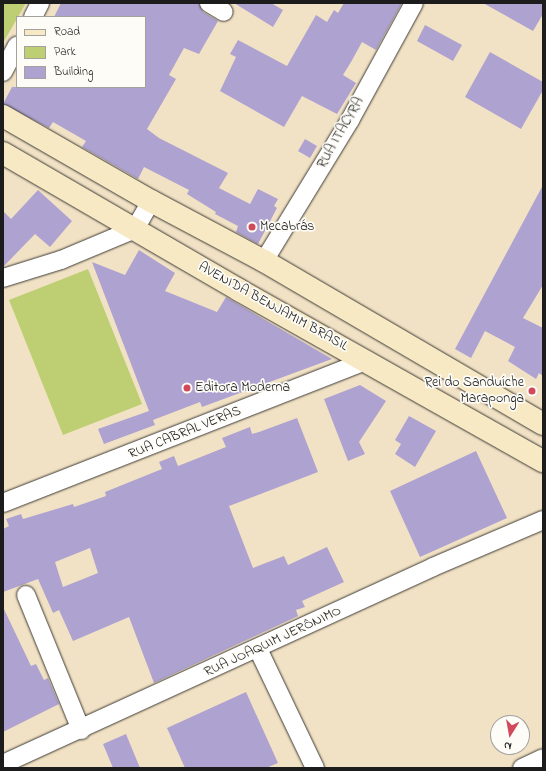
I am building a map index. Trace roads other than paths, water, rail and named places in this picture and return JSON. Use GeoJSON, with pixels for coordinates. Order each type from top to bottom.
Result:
{"type":"FeatureCollection","features":[{"type":"Feature","properties":{"kind":"main road"},"geometry":{"type":"LineString","coordinates":[[3,116],[151,201],[264,261],[543,424]]}},
{"type":"Feature","properties":{"kind":"main road","name":"AVENIDA BENJAMIM BRASIL"},"geometry":{"type":"LineString","coordinates":[[3,153],[239,290],[367,360],[543,461]]}},
{"type":"Feature","properties":{"kind":"street"},"geometry":{"type":"LineString","coordinates":[[34,16],[40,3]]}},
{"type":"Feature","properties":{"kind":"street"},"geometry":{"type":"LineString","coordinates":[[208,3],[224,12]]}},
{"type":"Feature","properties":{"kind":"street","name":"RUA ITACYRA"},"geometry":{"type":"LineString","coordinates":[[264,261],[350,120],[414,3]]}},
{"type":"Feature","properties":{"kind":"street"},"geometry":{"type":"LineString","coordinates":[[3,72],[16,48]]}},
{"type":"Feature","properties":{"kind":"street"},"geometry":{"type":"LineString","coordinates":[[3,278],[61,260],[135,229],[151,201]]}},
{"type":"Feature","properties":{"kind":"street","name":"RUA CABRAL VERAS"},"geometry":{"type":"LineString","coordinates":[[3,503],[367,360]]}},
{"type":"Feature","properties":{"kind":"street","name":"RUA JOAQUIM JERÔNIMO"},"geometry":{"type":"LineString","coordinates":[[3,764],[258,649],[432,567],[543,520]]}},
{"type":"Feature","properties":{"kind":"street"},"geometry":{"type":"LineString","coordinates":[[26,595],[81,730]]}},
{"type":"Feature","properties":{"kind":"street"},"geometry":{"type":"LineString","coordinates":[[258,649],[315,768]]}},
{"type":"Feature","properties":{"kind":"street"},"geometry":{"type":"LineString","coordinates":[[522,768],[543,758]]}},
{"type":"Feature","properties":{"kind":"place","name":"Mecabrás"},"geometry":{"type":"Point","coordinates":[252,227]}},
{"type":"Feature","properties":{"kind":"place","name":"Editora Moderna"},"geometry":{"type":"Point","coordinates":[187,388]}},
{"type":"Feature","properties":{"kind":"place","name":"Rei do Sanduíche Maraponga"},"geometry":{"type":"Point","coordinates":[532,391]}}]}
